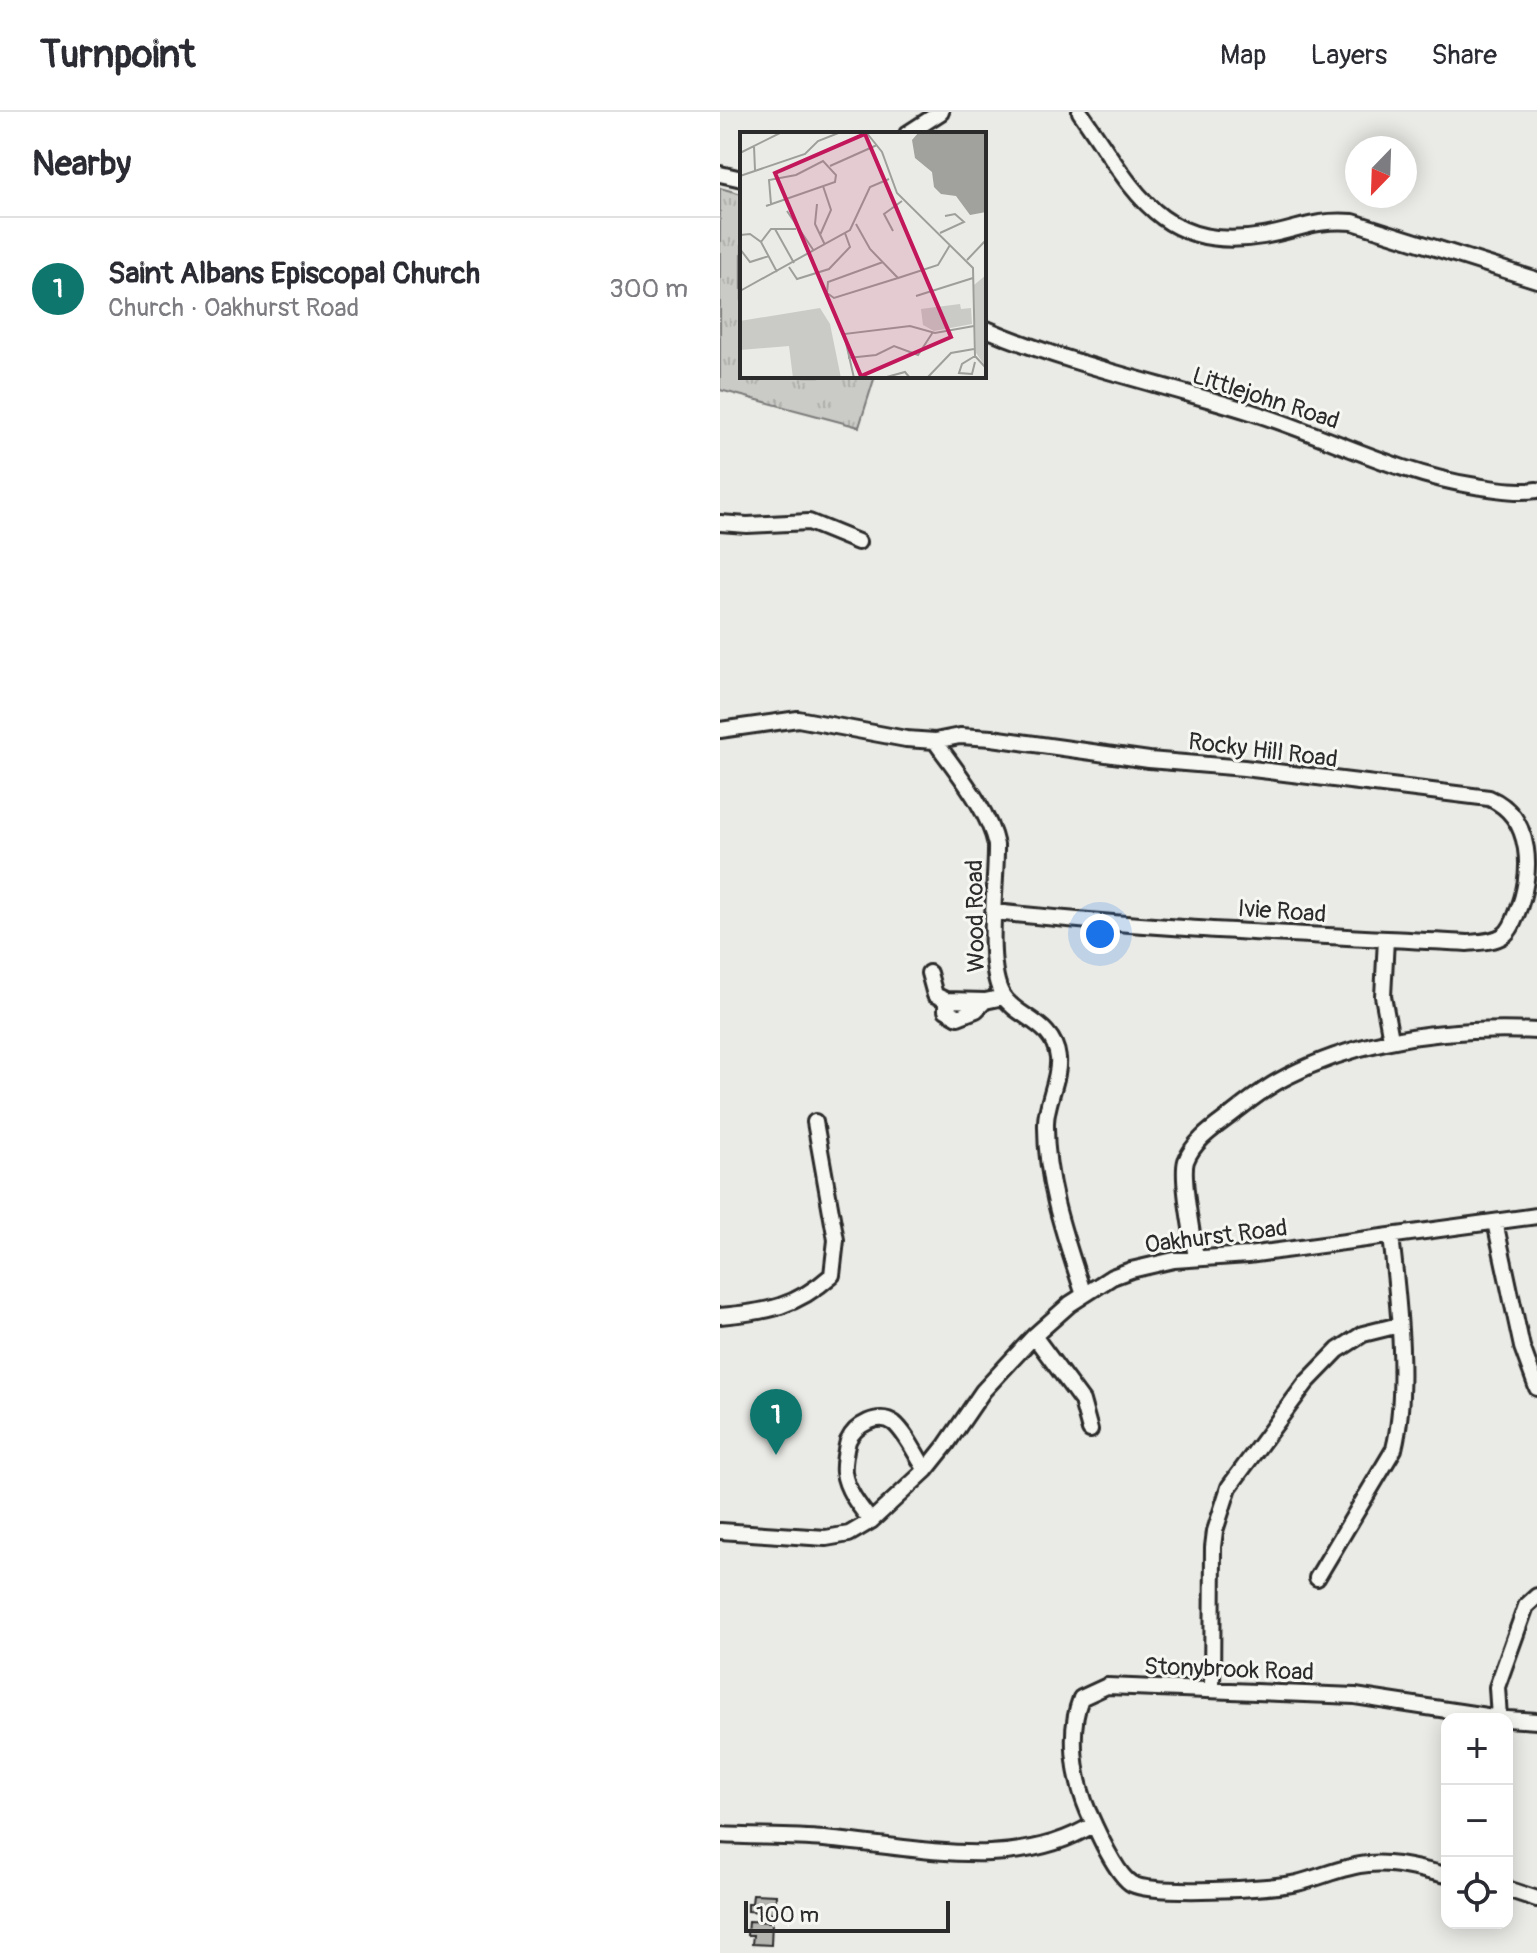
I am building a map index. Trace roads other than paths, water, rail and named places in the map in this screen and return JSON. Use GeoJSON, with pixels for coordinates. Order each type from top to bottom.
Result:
{"type":"FeatureCollection","features":[{"type":"Feature","properties":{"kind":"street"},"geometry":{"type":"LineString","coordinates":[[910,132],[941,112]]}},
{"type":"Feature","properties":{"kind":"street"},"geometry":{"type":"LineString","coordinates":[[1080,112],[1140,199],[1168,223],[1189,233],[1238,239],[1264,236],[1327,220],[1353,222],[1537,280]]}},
{"type":"Feature","properties":{"kind":"street"},"geometry":{"type":"LineString","coordinates":[[720,174],[740,179]]}},
{"type":"Feature","properties":{"kind":"street","name":"Littlejohn Road"},"geometry":{"type":"LineString","coordinates":[[986,329],[1053,354],[1264,416],[1386,464],[1456,483],[1505,491],[1537,490]]}},
{"type":"Feature","properties":{"kind":"street"},"geometry":{"type":"LineString","coordinates":[[720,523],[809,522],[858,542]]}},
{"type":"Feature","properties":{"kind":"street"},"geometry":{"type":"LineString","coordinates":[[720,730],[798,719],[906,739],[935,741]]}},
{"type":"Feature","properties":{"kind":"street","name":"Rocky Hill Road"},"geometry":{"type":"LineString","coordinates":[[935,741],[960,736],[992,738],[1149,760],[1244,768],[1489,798],[1509,811],[1518,825],[1528,857],[1528,880]]}},
{"type":"Feature","properties":{"kind":"street","name":"Wood Road"},"geometry":{"type":"LineString","coordinates":[[935,741],[993,830],[996,845],[994,958],[1004,997],[1043,1028],[1051,1038],[1058,1058],[1046,1120],[1048,1165],[1084,1295]]}},
{"type":"Feature","properties":{"kind":"street","name":"Ivie Road"},"geometry":{"type":"LineString","coordinates":[[995,912],[1467,943],[1496,939],[1510,928],[1528,880]]}},
{"type":"Feature","properties":{"kind":"street"},"geometry":{"type":"LineString","coordinates":[[1386,939],[1383,996],[1391,1039]]}},
{"type":"Feature","properties":{"kind":"street"},"geometry":{"type":"LineString","coordinates":[[929,973],[932,990],[946,1000],[946,1010],[958,1017],[976,1010],[985,1001],[1004,997]]}},
{"type":"Feature","properties":{"kind":"street"},"geometry":{"type":"LineString","coordinates":[[1196,1258],[1186,1162],[1203,1136],[1287,1077],[1312,1065],[1391,1039],[1433,1033],[1537,1031]]}},
{"type":"Feature","properties":{"kind":"street"},"geometry":{"type":"LineString","coordinates":[[720,1316],[771,1310],[793,1303],[832,1275],[836,1240],[815,1122]]}},
{"type":"Feature","properties":{"kind":"street","name":"Oakhurst Road"},"geometry":{"type":"LineString","coordinates":[[720,1531],[826,1538],[849,1534],[871,1521],[926,1470],[983,1391],[1034,1336],[1058,1313],[1112,1277],[1131,1270],[1196,1258],[1248,1255],[1537,1216]]}},
{"type":"Feature","properties":{"kind":"street"},"geometry":{"type":"LineString","coordinates":[[1495,1222],[1522,1347],[1537,1388]]}},
{"type":"Feature","properties":{"kind":"street"},"geometry":{"type":"LineString","coordinates":[[1317,1578],[1394,1449],[1400,1415],[1399,1325],[1391,1236]]}},
{"type":"Feature","properties":{"kind":"street"},"geometry":{"type":"LineString","coordinates":[[1212,1690],[1213,1547],[1229,1487],[1306,1383],[1327,1360],[1363,1334],[1399,1325]]}},
{"type":"Feature","properties":{"kind":"street"},"geometry":{"type":"LineString","coordinates":[[1034,1336],[1082,1401],[1090,1430]]}},
{"type":"Feature","properties":{"kind":"street"},"geometry":{"type":"LineString","coordinates":[[871,1521],[854,1498],[844,1472],[848,1441],[858,1428],[871,1420],[885,1418],[896,1425],[926,1470]]}},
{"type":"Feature","properties":{"kind":"street"},"geometry":{"type":"LineString","coordinates":[[1499,1713],[1497,1687],[1526,1606],[1537,1596]]}},
{"type":"Feature","properties":{"kind":"street","name":"Stonybrook Road"},"geometry":{"type":"LineString","coordinates":[[1441,1874],[1373,1863],[1348,1866],[1296,1883],[1258,1888],[1157,1889],[1131,1884],[1115,1863],[1086,1806],[1074,1748],[1074,1715],[1081,1698],[1107,1686],[1380,1698],[1469,1713]]}},
{"type":"Feature","properties":{"kind":"street","name":"Stonybrook Road"},"geometry":{"type":"LineString","coordinates":[[1513,1719],[1537,1721]]}},
{"type":"Feature","properties":{"kind":"street"},"geometry":{"type":"LineString","coordinates":[[720,1835],[820,1839],[995,1853],[1071,1838],[1094,1824]]}},
{"type":"Feature","properties":{"kind":"street"},"geometry":{"type":"LineString","coordinates":[[1513,1891],[1537,1899]]}},
{"type":"Feature","properties":{"kind":"place","name":"Saint Albans Episcopal Church"},"geometry":{"type":"Point","coordinates":[776,1455]}}]}
